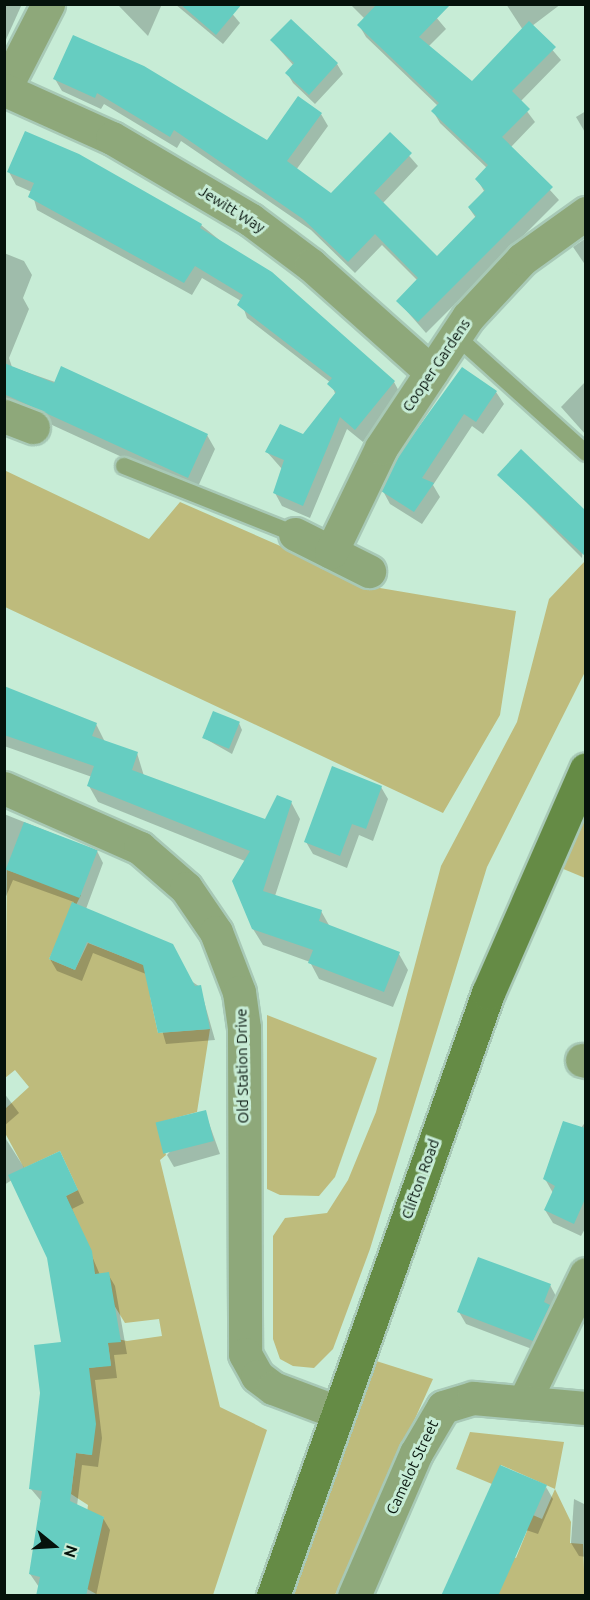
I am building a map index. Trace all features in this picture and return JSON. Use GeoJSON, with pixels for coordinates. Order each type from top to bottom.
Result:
{"type":"FeatureCollection","features":[{"type":"Feature","properties":{"kind":"street"},"geometry":{"type":"LineString","coordinates":[[5,90],[48,4]]}},
{"type":"Feature","properties":{"kind":"street","name":"Jewitt Way"},"geometry":{"type":"LineString","coordinates":[[5,90],[112,138],[251,220],[311,265],[431,372]]}},
{"type":"Feature","properties":{"kind":"street","name":"Cooper Gardens"},"geometry":{"type":"LineString","coordinates":[[331,552],[363,479],[455,335],[522,259],[585,213]]}},
{"type":"Feature","properties":{"kind":"street"},"geometry":{"type":"LineString","coordinates":[[295,534],[369,571]]}},
{"type":"Feature","properties":{"kind":"street","name":"Clifton Road"},"geometry":{"type":"LineString","coordinates":[[273,1596],[527,895],[585,769]]}},
{"type":"Feature","properties":{"kind":"street","name":"Old Station Drive"},"geometry":{"type":"LineString","coordinates":[[4,788],[140,848],[186,888],[216,932],[239,992],[244,1028],[245,1354],[257,1376],[273,1388],[338,1412]]}},
{"type":"Feature","properties":{"kind":"street"},"geometry":{"type":"LineString","coordinates":[[524,1402],[585,1274]]}},
{"type":"Feature","properties":{"kind":"street","name":"Camelot Street"},"geometry":{"type":"LineString","coordinates":[[354,1596],[416,1453],[442,1407],[462,1398],[585,1408]]}},
{"type":"Feature","properties":{"kind":"lane"},"geometry":{"type":"LineString","coordinates":[[455,335],[585,453]]}},
{"type":"Feature","properties":{"kind":"lane"},"geometry":{"type":"LineString","coordinates":[[124,466],[295,534]]}},
{"type":"Feature","properties":{"kind":"shaded area"},"geometry":{"type":"Polygon","coordinates":[[[4,470],[149,539],[180,502],[374,587],[516,611],[500,715],[443,813],[5,607],[4,470]]]}},
{"type":"Feature","properties":{"kind":"shaded area"},"geometry":{"type":"Polygon","coordinates":[[[585,561],[585,672],[487,867],[370,1249],[333,1349],[314,1368],[293,1366],[280,1359],[273,1339],[273,1236],[285,1218],[327,1213],[348,1180],[376,1112],[441,866],[517,722],[549,599],[585,561]]]}},
{"type":"Feature","properties":{"kind":"shaded area"},"geometry":{"type":"Polygon","coordinates":[[[585,812],[585,878],[561,868],[585,812]]]}},
{"type":"Feature","properties":{"kind":"shaded area"},"geometry":{"type":"Polygon","coordinates":[[[7,870],[81,895],[49,959],[75,970],[88,943],[152,968],[156,976],[150,996],[158,1033],[210,1029],[197,1112],[157,1123],[166,1155],[160,1160],[220,1407],[267,1430],[213,1595],[98,1595],[80,1585],[104,1517],[87,1513],[88,1505],[71,1494],[76,1453],[91,1455],[89,1368],[111,1365],[107,1337],[127,1341],[162,1336],[159,1319],[125,1323],[95,1274],[66,1196],[78,1190],[60,1151],[24,1168],[5,1133],[5,1109],[29,1087],[15,1070],[5,1078],[7,870]]]}},
{"type":"Feature","properties":{"kind":"shaded area"},"geometry":{"type":"Polygon","coordinates":[[[267,1015],[377,1058],[335,1177],[319,1196],[280,1195],[267,1189],[267,1015]]]}},
{"type":"Feature","properties":{"kind":"shaded area"},"geometry":{"type":"Polygon","coordinates":[[[370,1359],[433,1379],[335,1595],[287,1596],[370,1359]]]}},
{"type":"Feature","properties":{"kind":"shaded area"},"geometry":{"type":"Polygon","coordinates":[[[470,1432],[564,1442],[555,1489],[501,1465],[492,1484],[456,1469],[470,1432]]]}},
{"type":"Feature","properties":{"kind":"shaded area"},"geometry":{"type":"Polygon","coordinates":[[[555,1489],[571,1522],[570,1543],[583,1544],[585,1595],[498,1595],[501,1552],[516,1558],[527,1531],[519,1509],[542,1519],[555,1489]]]}},
{"type":"Feature","properties":{"kind":"building"},"geometry":{"type":"Polygon","coordinates":[[[180,4],[242,4],[216,35],[180,4]]]}},
{"type":"Feature","properties":{"kind":"building"},"geometry":{"type":"Polygon","coordinates":[[[377,4],[451,4],[419,37],[472,81],[529,21],[556,47],[512,91],[530,109],[502,137],[553,187],[418,322],[396,301],[418,278],[375,234],[348,262],[303,219],[174,130],[170,137],[97,93],[95,98],[53,79],[73,35],[144,66],[267,140],[298,96],[322,113],[287,161],[331,193],[390,132],[412,153],[374,193],[437,256],[476,216],[468,207],[485,190],[475,179],[488,165],[431,111],[439,103],[357,25],[377,4]]]}},
{"type":"Feature","properties":{"kind":"building"},"geometry":{"type":"Polygon","coordinates":[[[291,19],[338,63],[309,95],[285,73],[294,63],[270,40],[291,19]]]}},
{"type":"Feature","properties":{"kind":"building"},"geometry":{"type":"Polygon","coordinates":[[[25,131],[79,154],[202,224],[200,228],[272,272],[395,381],[355,430],[340,417],[303,506],[273,493],[284,460],[265,452],[280,424],[303,434],[336,392],[327,384],[332,378],[237,305],[243,295],[195,266],[184,283],[28,197],[34,183],[7,172],[25,131]]]}},
{"type":"Feature","properties":{"kind":"building"},"geometry":{"type":"Polygon","coordinates":[[[4,363],[54,383],[61,366],[208,434],[188,478],[4,394],[4,363]]]}},
{"type":"Feature","properties":{"kind":"building"},"geometry":{"type":"Polygon","coordinates":[[[462,367],[497,391],[476,422],[464,414],[422,478],[434,483],[414,512],[381,491],[397,457],[462,367]]]}},
{"type":"Feature","properties":{"kind":"building"},"geometry":{"type":"Polygon","coordinates":[[[521,449],[585,510],[585,556],[497,475],[521,449]]]}},
{"type":"Feature","properties":{"kind":"building"},"geometry":{"type":"Polygon","coordinates":[[[4,686],[97,723],[92,736],[138,752],[132,770],[265,819],[277,795],[292,801],[263,891],[322,910],[319,921],[400,952],[384,992],[308,963],[313,950],[252,929],[232,881],[250,851],[87,786],[94,766],[4,735],[4,686]]]}},
{"type":"Feature","properties":{"kind":"building"},"geometry":{"type":"Polygon","coordinates":[[[213,711],[240,722],[229,749],[202,738],[213,711]]]}},
{"type":"Feature","properties":{"kind":"building"},"geometry":{"type":"Polygon","coordinates":[[[332,766],[382,786],[366,829],[352,824],[340,856],[304,842],[332,766]]]}},
{"type":"Feature","properties":{"kind":"building"},"geometry":{"type":"Polygon","coordinates":[[[24,822],[98,850],[79,898],[6,870],[24,822]]]}},
{"type":"Feature","properties":{"kind":"building"},"geometry":{"type":"Polygon","coordinates":[[[72,902],[173,944],[195,986],[201,985],[210,1029],[158,1033],[143,965],[87,942],[75,970],[49,959],[72,902]]]}},
{"type":"Feature","properties":{"kind":"building"},"geometry":{"type":"Polygon","coordinates":[[[206,1110],[214,1141],[163,1154],[156,1123],[206,1110]]]}},
{"type":"Feature","properties":{"kind":"building"},"geometry":{"type":"Polygon","coordinates":[[[563,1121],[585,1128],[585,1199],[574,1224],[544,1210],[555,1186],[543,1179],[563,1121]]]}},
{"type":"Feature","properties":{"kind":"building"},"geometry":{"type":"Polygon","coordinates":[[[60,1151],[78,1190],[66,1196],[92,1251],[95,1274],[109,1272],[121,1342],[108,1343],[111,1366],[89,1368],[96,1424],[92,1455],[76,1453],[70,1501],[104,1517],[86,1596],[36,1596],[40,1577],[29,1574],[42,1491],[29,1489],[40,1393],[34,1345],[61,1342],[47,1258],[8,1175],[60,1151]]]}},
{"type":"Feature","properties":{"kind":"building"},"geometry":{"type":"Polygon","coordinates":[[[478,1257],[551,1284],[544,1302],[550,1305],[533,1341],[457,1312],[478,1257]]]}},
{"type":"Feature","properties":{"kind":"building"},"geometry":{"type":"Polygon","coordinates":[[[500,1465],[547,1485],[498,1596],[441,1596],[500,1465]]]}}]}
